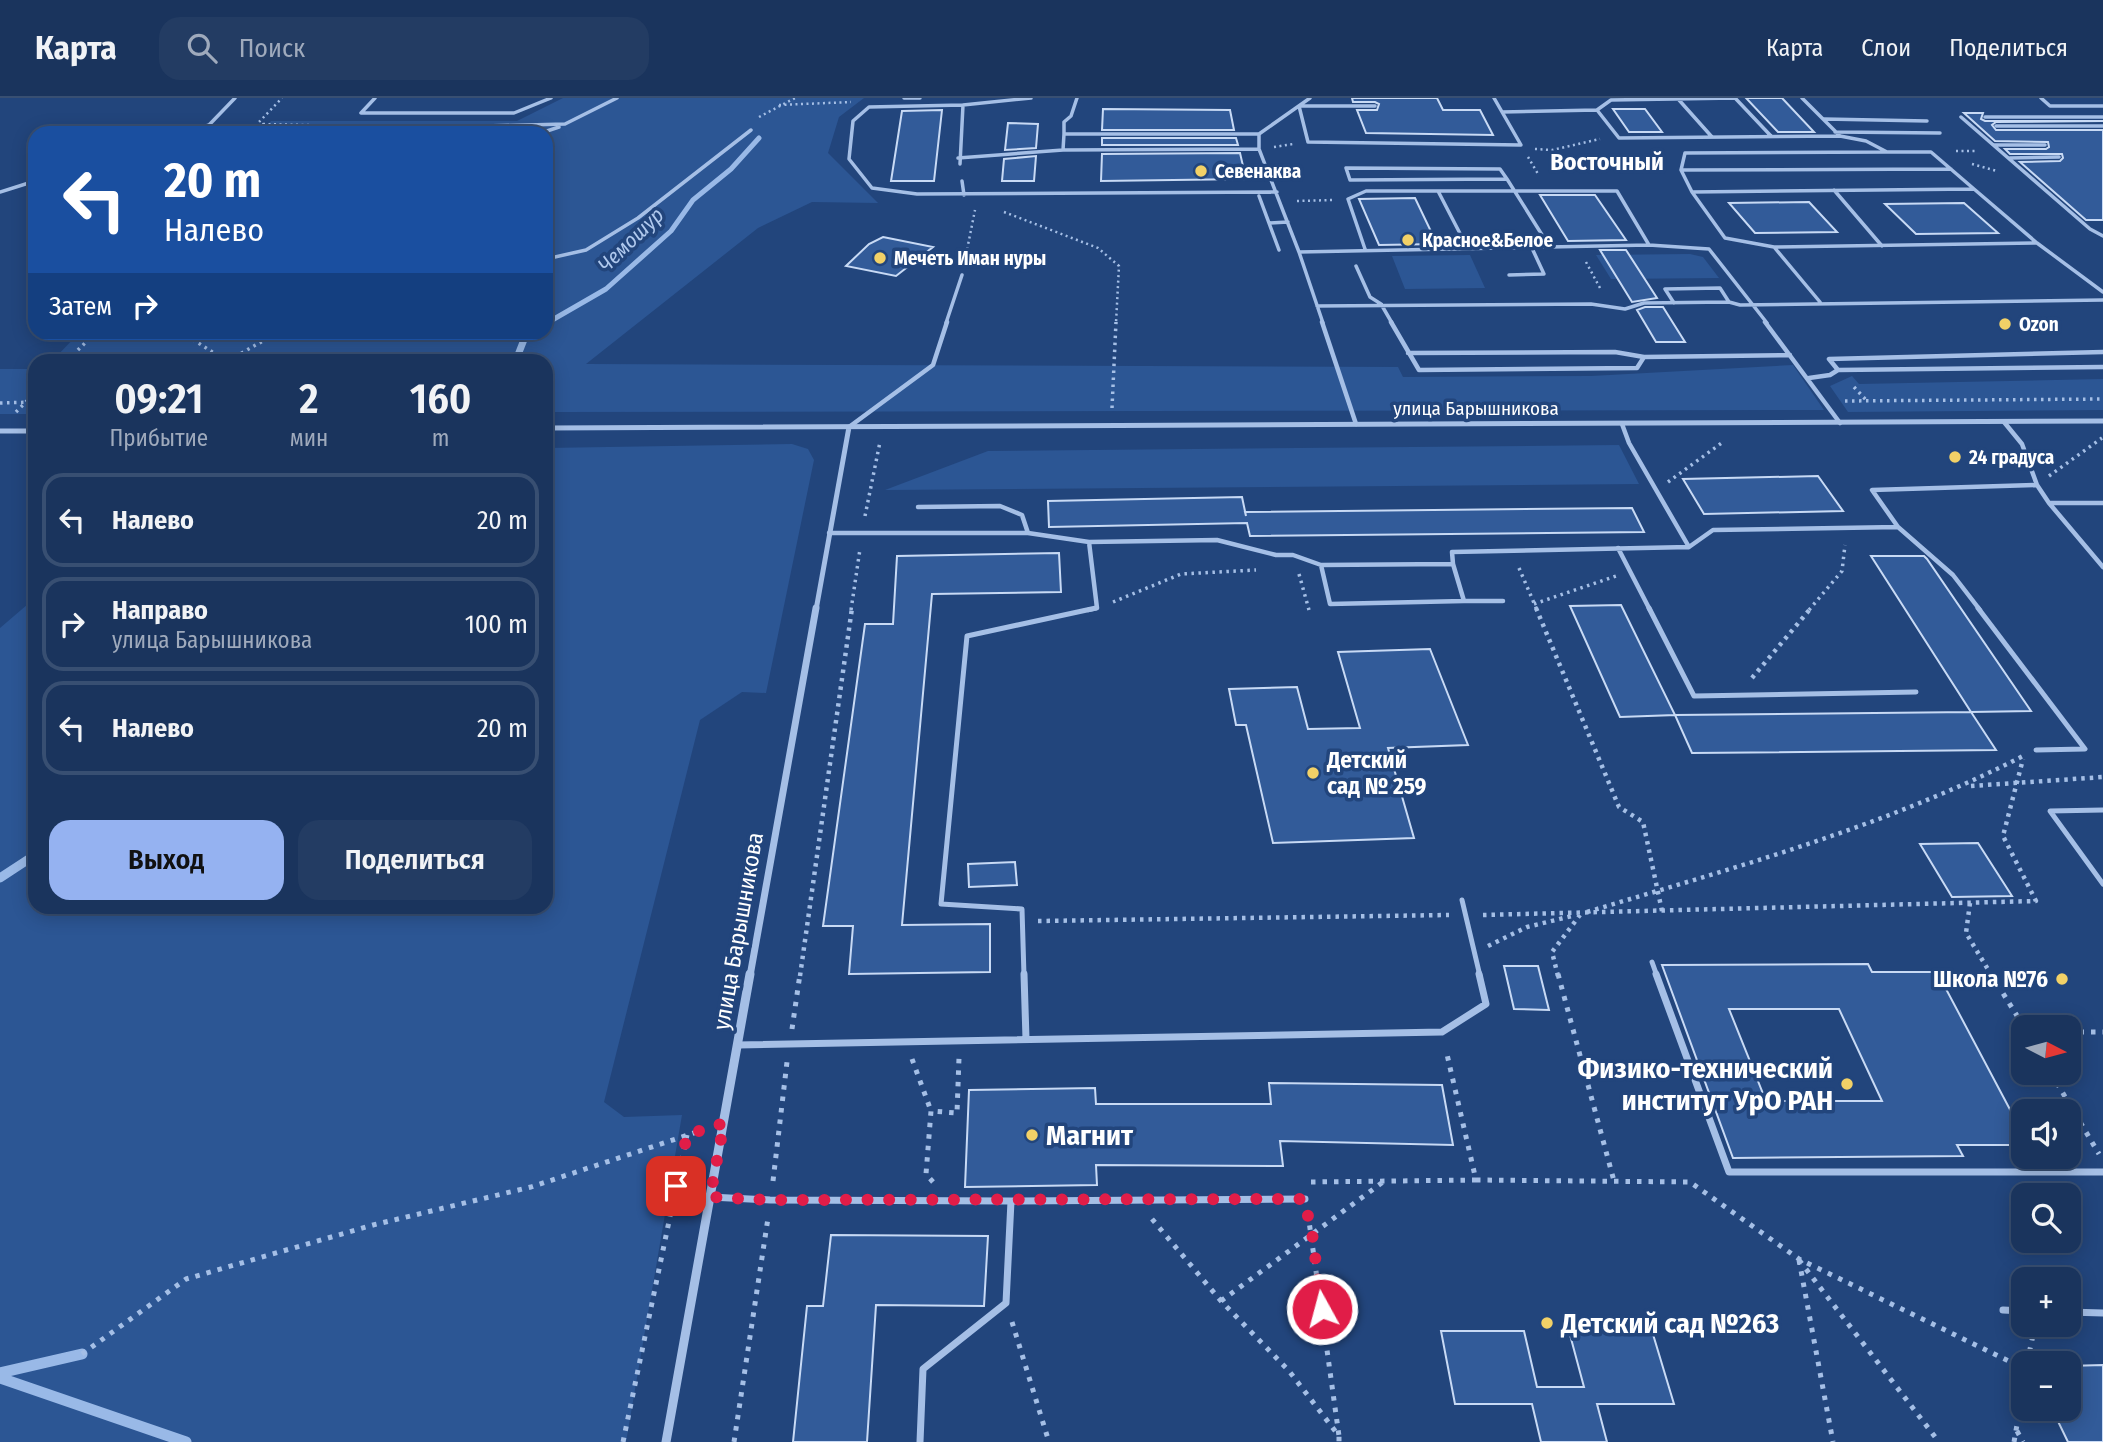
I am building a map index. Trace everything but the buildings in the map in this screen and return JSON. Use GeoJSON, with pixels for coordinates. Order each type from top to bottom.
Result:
{"type":"FeatureCollection","features":[{"type":"Feature","properties":{"kind":"street","name":"улица Барышникова"},"geometry":{"type":"LineString","coordinates":[[553,428],[2103,421]]}},
{"type":"Feature","properties":{"kind":"street","name":"улица Барышникова"},"geometry":{"type":"LineString","coordinates":[[666,1442],[849,427]]}},
{"type":"Feature","properties":{"kind":"street"},"geometry":{"type":"LineString","coordinates":[[0,431],[28,431]]}},
{"type":"Feature","properties":{"kind":"lane"},"geometry":{"type":"LineString","coordinates":[[206,126],[236,98]]}},
{"type":"Feature","properties":{"kind":"lane"},"geometry":{"type":"LineString","coordinates":[[375,98],[361,113],[514,113],[551,98]]}},
{"type":"Feature","properties":{"kind":"lane"},"geometry":{"type":"LineString","coordinates":[[553,128],[617,98]]}},
{"type":"Feature","properties":{"kind":"lane"},"geometry":{"type":"LineString","coordinates":[[904,98],[920,98]]}},
{"type":"Feature","properties":{"kind":"lane"},"geometry":{"type":"LineString","coordinates":[[1031,98],[963,105],[869,107],[853,121],[849,159],[872,188],[892,192],[964,195],[1277,192]]}},
{"type":"Feature","properties":{"kind":"lane"},"geometry":{"type":"LineString","coordinates":[[1063,150],[1064,122],[1071,116],[1077,98]]}},
{"type":"Feature","properties":{"kind":"lane"},"geometry":{"type":"LineString","coordinates":[[1064,134],[1259,134],[1310,98]]}},
{"type":"Feature","properties":{"kind":"lane"},"geometry":{"type":"LineString","coordinates":[[1494,98],[1521,145]]}},
{"type":"Feature","properties":{"kind":"lane"},"geometry":{"type":"LineString","coordinates":[[1502,112],[1597,110],[1611,100],[1735,98],[1771,136]]}},
{"type":"Feature","properties":{"kind":"lane"},"geometry":{"type":"LineString","coordinates":[[1802,98],[1840,136]]}},
{"type":"Feature","properties":{"kind":"lane"},"geometry":{"type":"LineString","coordinates":[[2041,98],[2050,106],[2103,106]]}},
{"type":"Feature","properties":{"kind":"lane"},"geometry":{"type":"LineString","coordinates":[[1679,99],[1712,137]]}},
{"type":"Feature","properties":{"kind":"lane"},"geometry":{"type":"LineString","coordinates":[[960,164],[958,158],[963,105]]}},
{"type":"Feature","properties":{"kind":"lane"},"geometry":{"type":"LineString","coordinates":[[1299,106],[1375,106]]}},
{"type":"Feature","properties":{"kind":"lane"},"geometry":{"type":"LineString","coordinates":[[1299,106],[1308,142],[1521,145]]}},
{"type":"Feature","properties":{"kind":"lane"},"geometry":{"type":"LineString","coordinates":[[1597,110],[1619,138],[1840,136],[1866,141],[1887,152]]}},
{"type":"Feature","properties":{"kind":"lane"},"geometry":{"type":"LineString","coordinates":[[1965,117],[1961,117],[2090,229],[2103,236]]}},
{"type":"Feature","properties":{"kind":"lane"},"geometry":{"type":"LineString","coordinates":[[1984,117],[2103,117]]}},
{"type":"Feature","properties":{"kind":"lane"},"geometry":{"type":"LineString","coordinates":[[1824,119],[1927,121]]}},
{"type":"Feature","properties":{"kind":"lane"},"geometry":{"type":"LineString","coordinates":[[511,126],[565,124]]}},
{"type":"Feature","properties":{"kind":"lane"},"geometry":{"type":"LineString","coordinates":[[1996,126],[2103,126]]}},
{"type":"Feature","properties":{"kind":"lane"},"geometry":{"type":"LineString","coordinates":[[553,257],[586,250],[628,225],[751,130]]}},
{"type":"Feature","properties":{"kind":"lane"},"geometry":{"type":"LineString","coordinates":[[1835,132],[1940,133]]}},
{"type":"Feature","properties":{"kind":"lane"},"geometry":{"type":"LineString","coordinates":[[1259,134],[1259,149],[1299,252],[1356,424]]}},
{"type":"Feature","properties":{"kind":"lane"},"geometry":{"type":"LineString","coordinates":[[1994,145],[2045,145]]}},
{"type":"Feature","properties":{"kind":"lane"},"geometry":{"type":"LineString","coordinates":[[958,158],[1063,150],[1259,149]]}},
{"type":"Feature","properties":{"kind":"lane"},"geometry":{"type":"LineString","coordinates":[[2037,243],[1774,247],[1725,238],[1692,192],[1681,170],[1685,153],[1931,152],[2037,243],[2103,292]]}},
{"type":"Feature","properties":{"kind":"lane"},"geometry":{"type":"LineString","coordinates":[[2009,158],[2059,157]]}},
{"type":"Feature","properties":{"kind":"lane"},"geometry":{"type":"LineString","coordinates":[[1507,179],[1350,180],[1346,168],[1500,169],[1507,179],[1515,191],[1549,246]]}},
{"type":"Feature","properties":{"kind":"lane"},"geometry":{"type":"LineString","coordinates":[[1681,170],[1951,169]]}},
{"type":"Feature","properties":{"kind":"lane"},"geometry":{"type":"LineString","coordinates":[[962,181],[964,195]]}},
{"type":"Feature","properties":{"kind":"lane"},"geometry":{"type":"LineString","coordinates":[[0,192],[28,183]]}},
{"type":"Feature","properties":{"kind":"lane"},"geometry":{"type":"LineString","coordinates":[[1692,192],[1974,189]]}},
{"type":"Feature","properties":{"kind":"lane"},"geometry":{"type":"LineString","coordinates":[[1833,190],[1882,246]]}},
{"type":"Feature","properties":{"kind":"lane"},"geometry":{"type":"LineString","coordinates":[[1365,249],[1348,199],[1366,191],[1617,191],[1648,245]]}},
{"type":"Feature","properties":{"kind":"lane"},"geometry":{"type":"LineString","coordinates":[[1438,191],[1467,247]]}},
{"type":"Feature","properties":{"kind":"lane"},"geometry":{"type":"LineString","coordinates":[[1259,196],[1279,250]]}},
{"type":"Feature","properties":{"kind":"lane"},"geometry":{"type":"LineString","coordinates":[[1269,223],[1288,222]]}},
{"type":"Feature","properties":{"kind":"lane"},"geometry":{"type":"LineString","coordinates":[[1299,252],[1648,245],[1709,249],[1809,378],[1840,423]]}},
{"type":"Feature","properties":{"kind":"lane"},"geometry":{"type":"LineString","coordinates":[[1509,275],[1544,274],[1531,246]]}},
{"type":"Feature","properties":{"kind":"lane"},"geometry":{"type":"LineString","coordinates":[[1774,247],[1821,303]]}},
{"type":"Feature","properties":{"kind":"lane"},"geometry":{"type":"LineString","coordinates":[[1356,266],[1370,297],[1381,304],[1419,370],[1637,368],[1644,357]]}},
{"type":"Feature","properties":{"kind":"lane"},"geometry":{"type":"LineString","coordinates":[[849,427],[933,365],[962,275]]}},
{"type":"Feature","properties":{"kind":"lane"},"geometry":{"type":"LineString","coordinates":[[1674,303],[1665,289],[1720,288],[1729,302]]}},
{"type":"Feature","properties":{"kind":"lane"},"geometry":{"type":"LineString","coordinates":[[1317,306],[1591,304],[1612,309],[1637,308],[1644,303],[1729,302],[1751,305],[2103,300]]}},
{"type":"Feature","properties":{"kind":"lane"},"geometry":{"type":"LineString","coordinates":[[1408,353],[1615,352],[1644,357],[1791,355]]}},
{"type":"Feature","properties":{"kind":"lane"},"geometry":{"type":"LineString","coordinates":[[1838,370],[1829,359],[2103,352]]}},
{"type":"Feature","properties":{"kind":"lane"},"geometry":{"type":"LineString","coordinates":[[1809,378],[1830,376],[1838,370],[2103,367]]}},
{"type":"Feature","properties":{"kind":"lane"},"geometry":{"type":"LineString","coordinates":[[2004,422],[2022,444],[2037,485],[2049,503],[2103,567]]}},
{"type":"Feature","properties":{"kind":"lane"},"geometry":{"type":"LineString","coordinates":[[1622,424],[1629,443],[1689,547]]}},
{"type":"Feature","properties":{"kind":"lane"},"geometry":{"type":"LineString","coordinates":[[2036,750],[2085,748],[1952,575],[1898,527],[1872,490],[2037,485]]}},
{"type":"Feature","properties":{"kind":"lane"},"geometry":{"type":"LineString","coordinates":[[2049,503],[2103,503]]}},
{"type":"Feature","properties":{"kind":"lane"},"geometry":{"type":"LineString","coordinates":[[918,507],[1000,506],[1022,515],[1028,533]]}},
{"type":"Feature","properties":{"kind":"lane"},"geometry":{"type":"LineString","coordinates":[[1464,601],[1452,564],[1452,552],[1689,547],[1713,530],[1898,527]]}},
{"type":"Feature","properties":{"kind":"lane"},"geometry":{"type":"LineString","coordinates":[[830,533],[1028,533],[1089,542],[1217,540],[1276,555],[1293,555],[1321,565],[1452,564]]}},
{"type":"Feature","properties":{"kind":"lane"},"geometry":{"type":"LineString","coordinates":[[1026,1039],[1022,909],[942,904],[967,636],[1097,608],[1089,542]]}},
{"type":"Feature","properties":{"kind":"lane"},"geometry":{"type":"LineString","coordinates":[[1618,548],[1694,696],[1916,692]]}},
{"type":"Feature","properties":{"kind":"lane"},"geometry":{"type":"LineString","coordinates":[[1321,565],[1330,604],[1503,601]]}},
{"type":"Feature","properties":{"kind":"lane"},"geometry":{"type":"LineString","coordinates":[[2103,810],[2050,811],[2103,884]]}},
{"type":"Feature","properties":{"kind":"lane"},"geometry":{"type":"LineString","coordinates":[[738,1045],[1442,1032],[1486,1004],[1462,900]]}},
{"type":"Feature","properties":{"kind":"lane"},"geometry":{"type":"LineString","coordinates":[[1652,962],[1729,1172],[2103,1172]]}},
{"type":"Feature","properties":{"kind":"lane"},"geometry":{"type":"LineString","coordinates":[[710,1197],[770,1200],[1011,1201],[1304,1199]]}},
{"type":"Feature","properties":{"kind":"lane"},"geometry":{"type":"LineString","coordinates":[[920,1442],[923,1369],[1006,1303],[1011,1201]]}},
{"type":"Feature","properties":{"kind":"lane"},"geometry":{"type":"LineString","coordinates":[[2003,1310],[2011,1310]]}},
{"type":"Feature","properties":{"kind":"lane"},"geometry":{"type":"LineString","coordinates":[[2081,1312],[2103,1313]]}},
{"type":"Feature","properties":{"kind":"path"},"geometry":{"type":"LineString","coordinates":[[266,126],[259,122],[282,98]]}},
{"type":"Feature","properties":{"kind":"path"},"geometry":{"type":"LineString","coordinates":[[751,130],[759,117],[796,98]]}},
{"type":"Feature","properties":{"kind":"path"},"geometry":{"type":"LineString","coordinates":[[779,105],[810,104],[834,99],[869,107]]}},
{"type":"Feature","properties":{"kind":"path"},"geometry":{"type":"LineString","coordinates":[[1521,145],[1543,151],[1558,151],[1582,140],[1619,138]]}},
{"type":"Feature","properties":{"kind":"path"},"geometry":{"type":"LineString","coordinates":[[1259,149],[1308,142]]}},
{"type":"Feature","properties":{"kind":"path"},"geometry":{"type":"LineString","coordinates":[[1521,145],[1548,191]]}},
{"type":"Feature","properties":{"kind":"path"},"geometry":{"type":"LineString","coordinates":[[1967,162],[2003,173]]}},
{"type":"Feature","properties":{"kind":"path"},"geometry":{"type":"LineString","coordinates":[[1962,177],[2000,166]]}},
{"type":"Feature","properties":{"kind":"path"},"geometry":{"type":"LineString","coordinates":[[962,275],[976,204],[964,195]]}},
{"type":"Feature","properties":{"kind":"path"},"geometry":{"type":"LineString","coordinates":[[980,195],[1006,213],[1098,248],[1119,266],[1111,426]]}},
{"type":"Feature","properties":{"kind":"path"},"geometry":{"type":"LineString","coordinates":[[1280,201],[1348,199]]}},
{"type":"Feature","properties":{"kind":"path"},"geometry":{"type":"LineString","coordinates":[[1578,246],[1612,309]]}},
{"type":"Feature","properties":{"kind":"path"},"geometry":{"type":"LineString","coordinates":[[74,354],[88,340]]}},
{"type":"Feature","properties":{"kind":"path"},"geometry":{"type":"LineString","coordinates":[[194,340],[217,354]]}},
{"type":"Feature","properties":{"kind":"path"},"geometry":{"type":"LineString","coordinates":[[238,354],[264,340]]}},
{"type":"Feature","properties":{"kind":"path"},"geometry":{"type":"LineString","coordinates":[[1825,401],[2103,399]]}},
{"type":"Feature","properties":{"kind":"path"},"geometry":{"type":"LineString","coordinates":[[0,403],[28,402]]}},
{"type":"Feature","properties":{"kind":"path"},"geometry":{"type":"LineString","coordinates":[[734,1442],[862,534],[884,427]]}},
{"type":"Feature","properties":{"kind":"path"},"geometry":{"type":"LineString","coordinates":[[2037,485],[2103,438]]}},
{"type":"Feature","properties":{"kind":"path"},"geometry":{"type":"LineString","coordinates":[[1657,491],[1724,441]]}},
{"type":"Feature","properties":{"kind":"path"},"geometry":{"type":"LineString","coordinates":[[1737,695],[1842,571],[1847,528]]}},
{"type":"Feature","properties":{"kind":"path"},"geometry":{"type":"LineString","coordinates":[[1512,551],[1619,807],[1643,822],[1662,911]]}},
{"type":"Feature","properties":{"kind":"path"},"geometry":{"type":"LineString","coordinates":[[1293,555],[1309,610]]}},
{"type":"Feature","properties":{"kind":"path"},"geometry":{"type":"LineString","coordinates":[[1097,608],[1181,574],[1259,569]]}},
{"type":"Feature","properties":{"kind":"path"},"geometry":{"type":"LineString","coordinates":[[1534,604],[1630,571]]}},
{"type":"Feature","properties":{"kind":"path"},"geometry":{"type":"LineString","coordinates":[[1022,921],[1581,914],[2036,901],[2003,836],[2024,755],[1968,786],[1787,853],[1581,914],[1527,927],[1473,954]]}},
{"type":"Feature","properties":{"kind":"path"},"geometry":{"type":"LineString","coordinates":[[1968,786],[2103,777]]}},
{"type":"Feature","properties":{"kind":"path"},"geometry":{"type":"LineString","coordinates":[[1970,903],[1966,933],[2017,1015]]}},
{"type":"Feature","properties":{"kind":"path"},"geometry":{"type":"LineString","coordinates":[[1581,914],[1552,952],[1614,1181]]}},
{"type":"Feature","properties":{"kind":"path"},"geometry":{"type":"LineString","coordinates":[[1442,1032],[1476,1180]]}},
{"type":"Feature","properties":{"kind":"path"},"geometry":{"type":"LineString","coordinates":[[2081,1032],[2103,1032]]}},
{"type":"Feature","properties":{"kind":"path"},"geometry":{"type":"LineString","coordinates":[[931,1111],[957,1113],[959,1041]]}},
{"type":"Feature","properties":{"kind":"path"},"geometry":{"type":"LineString","coordinates":[[906,1042],[931,1111],[926,1174],[949,1199]]}},
{"type":"Feature","properties":{"kind":"path"},"geometry":{"type":"LineString","coordinates":[[2058,1085],[2103,1161]]}},
{"type":"Feature","properties":{"kind":"path"},"geometry":{"type":"LineString","coordinates":[[82,1354],[186,1279],[373,1225],[531,1187],[724,1123]]}},
{"type":"Feature","properties":{"kind":"path"},"geometry":{"type":"LineString","coordinates":[[623,1442],[687,1135]]}},
{"type":"Feature","properties":{"kind":"path"},"geometry":{"type":"LineString","coordinates":[[1221,1301],[1384,1181]]}},
{"type":"Feature","properties":{"kind":"path"},"geometry":{"type":"LineString","coordinates":[[1339,1439],[1312,1233],[1304,1199],[1304,1182],[1690,1182],[1798,1259],[2011,1362]]}},
{"type":"Feature","properties":{"kind":"path"},"geometry":{"type":"LineString","coordinates":[[1135,1199],[1221,1301],[1289,1371],[1339,1439]]}},
{"type":"Feature","properties":{"kind":"path"},"geometry":{"type":"LineString","coordinates":[[1798,1259],[1833,1442]]}},
{"type":"Feature","properties":{"kind":"path"},"geometry":{"type":"LineString","coordinates":[[1798,1259],[1939,1442]]}},
{"type":"Feature","properties":{"kind":"path"},"geometry":{"type":"LineString","coordinates":[[2014,1442],[2018,1421]]}},
{"type":"Feature","properties":{"kind":"path"},"geometry":{"type":"LineString","coordinates":[[2017,1430],[2023,1442]]}},
{"type":"Feature","properties":{"kind":"shaded area"},"geometry":{"type":"Polygon","coordinates":[[[563,98],[864,98],[839,117],[828,153],[878,203],[812,202],[758,228],[586,364],[1398,367],[1403,377],[1591,376],[1793,365],[1824,410],[553,412],[553,354],[59,354],[72,340],[553,340],[553,126],[266,126],[271,121],[517,121],[563,98]]]}},
{"type":"Feature","properties":{"kind":"shaded area"},"geometry":{"type":"Polygon","coordinates":[[[1690,254],[1703,257],[1719,278],[1611,279],[1596,255],[1690,254]]]}},
{"type":"Feature","properties":{"kind":"shaded area"},"geometry":{"type":"Polygon","coordinates":[[[1470,255],[1485,288],[1405,289],[1392,256],[1470,255]]]}},
{"type":"Feature","properties":{"kind":"shaded area"},"geometry":{"type":"Polygon","coordinates":[[[0,369],[28,369],[28,414],[0,414],[0,369]]]}},
{"type":"Feature","properties":{"kind":"shaded area"},"geometry":{"type":"Polygon","coordinates":[[[1852,376],[1859,384],[2103,379],[2103,410],[1848,412],[1830,386],[1852,376]]]}},
{"type":"Feature","properties":{"kind":"shaded area"},"geometry":{"type":"Polygon","coordinates":[[[792,444],[808,449],[814,460],[766,693],[742,692],[700,720],[604,1102],[624,1117],[682,1115],[626,1442],[0,1442],[0,628],[28,604],[28,914],[553,914],[553,448],[792,444]]]}},
{"type":"Feature","properties":{"kind":"shaded area"},"geometry":{"type":"Polygon","coordinates":[[[1619,445],[1639,484],[885,490],[988,451],[1619,445]]]}},
{"type":"Feature","properties":{"kind":"waterway","name":"Чемошур"},"geometry":{"type":"LineString","coordinates":[[553,320],[606,289],[671,231],[693,200],[731,169],[759,138]]}},
{"type":"Feature","properties":{"kind":"waterway","name":"Чемошур"},"geometry":{"type":"LineString","coordinates":[[518,354],[524,340]]}},
{"type":"Feature","properties":{"kind":"waterway","name":"Чемошур"},"geometry":{"type":"LineString","coordinates":[[0,878],[28,860]]}},
{"type":"Feature","properties":{"kind":"waterway"},"geometry":{"type":"LineString","coordinates":[[0,1373],[82,1354]]}},
{"type":"Feature","properties":{"kind":"waterway"},"geometry":{"type":"LineString","coordinates":[[0,1378],[186,1442]]}},
{"type":"Feature","properties":{"kind":"place","name":"Севенаква"},"geometry":{"type":"Point","coordinates":[1201,171]}},
{"type":"Feature","properties":{"kind":"place","name":"Красное&Белое"},"geometry":{"type":"Point","coordinates":[1408,240]}},
{"type":"Feature","properties":{"kind":"place","name":"Мечеть Иман нуры"},"geometry":{"type":"Point","coordinates":[880,258]}},
{"type":"Feature","properties":{"kind":"place","name":"Ozon"},"geometry":{"type":"Point","coordinates":[2005,324]}},
{"type":"Feature","properties":{"kind":"place","name":"24 градуса"},"geometry":{"type":"Point","coordinates":[1955,457]}},
{"type":"Feature","properties":{"kind":"place","name":"Детский сад № 259"},"geometry":{"type":"Point","coordinates":[1313,773]}},
{"type":"Feature","properties":{"kind":"place","name":"Школа №76"},"geometry":{"type":"Point","coordinates":[2062,979]}},
{"type":"Feature","properties":{"kind":"place","name":"Физико-технический институт УрО РАН"},"geometry":{"type":"Point","coordinates":[1847,1084]}},
{"type":"Feature","properties":{"kind":"place","name":"Магнит"},"geometry":{"type":"Point","coordinates":[1032,1135]}},
{"type":"Feature","properties":{"kind":"place","name":"Детский сад №263"},"geometry":{"type":"Point","coordinates":[1547,1323]}},
{"type":"Feature","properties":{"kind":"district","name":"Восточный"},"geometry":{"type":"Point","coordinates":[1607,162]}},
{"type":"Feature","properties":{"kind":"route"},"geometry":{"type":"LineString","coordinates":[[676,1186],[687,1135],[724,1123],[710,1197],[770,1200],[1011,1201],[1304,1199],[1312,1233],[1322,1309]]}}]}
